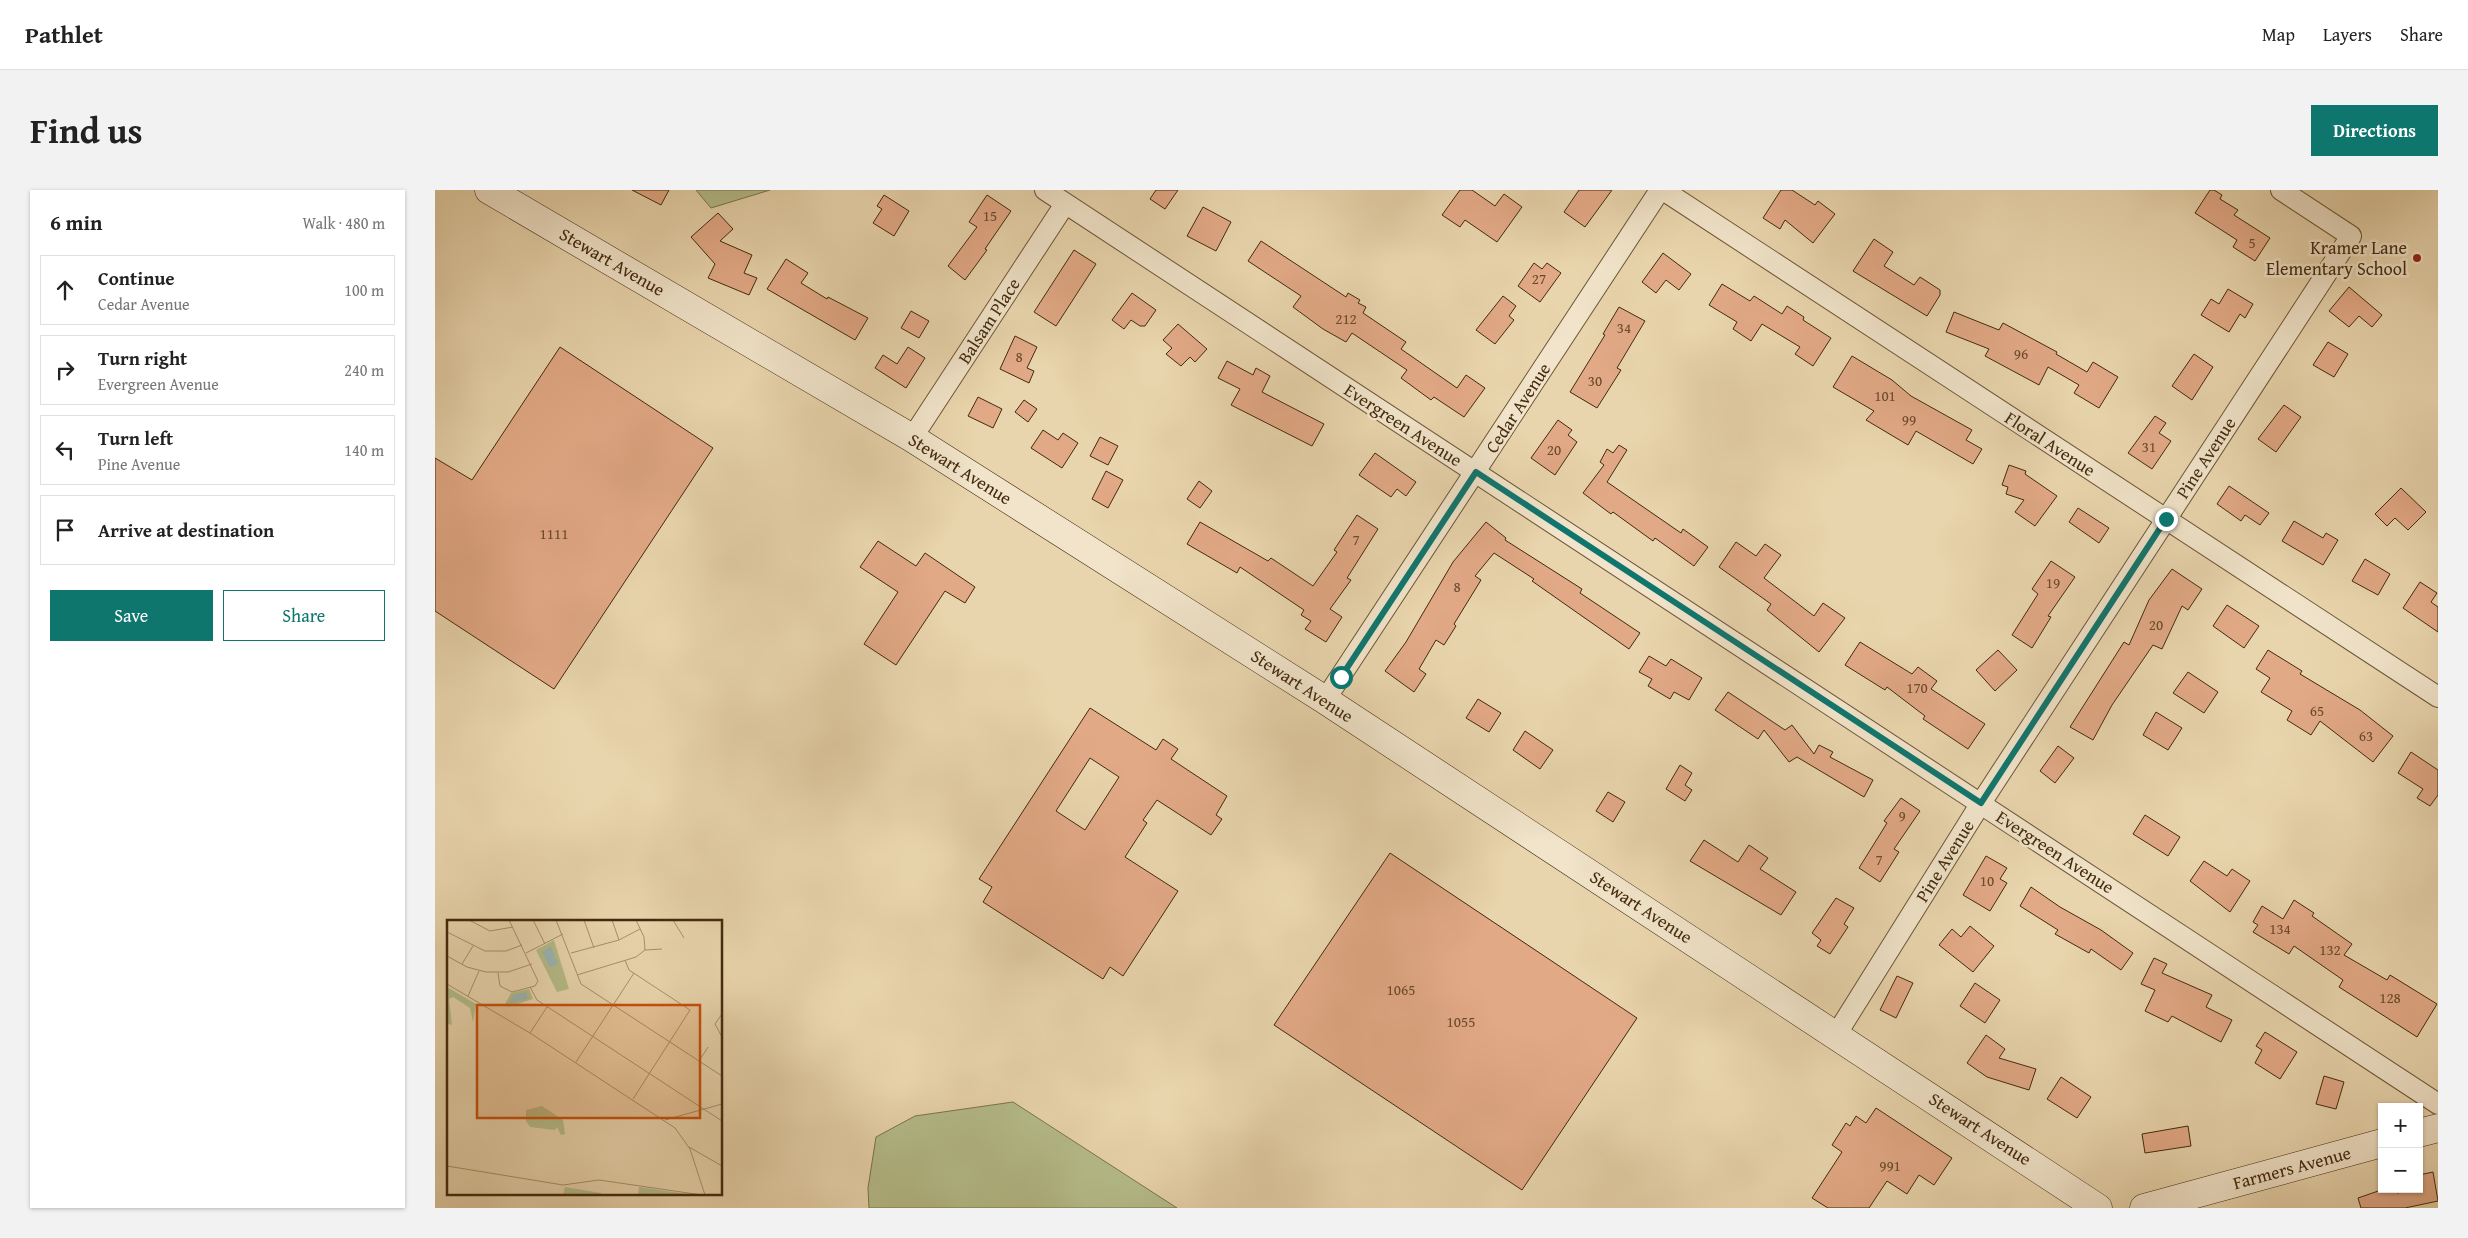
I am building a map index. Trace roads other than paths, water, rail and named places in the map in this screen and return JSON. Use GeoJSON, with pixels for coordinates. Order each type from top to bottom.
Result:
{"type":"FeatureCollection","features":[{"type":"Feature","properties":{"kind":"main road","name":"Stewart Avenue"},"geometry":{"type":"LineString","coordinates":[[489,190],[912,438],[1325,700],[2098,1208]]}},
{"type":"Feature","properties":{"kind":"main road"},"geometry":{"type":"LineString","coordinates":[[2423,1132],[2438,1128]]}},
{"type":"Feature","properties":{"kind":"main road","name":"Farmers Avenue"},"geometry":{"type":"LineString","coordinates":[[2144,1208],[2378,1144]]}},
{"type":"Feature","properties":{"kind":"street","name":"Evergreen Avenue"},"geometry":{"type":"LineString","coordinates":[[1045,190],[2438,1104]]}},
{"type":"Feature","properties":{"kind":"street","name":"Cedar Avenue"},"geometry":{"type":"LineString","coordinates":[[1325,700],[1661,190]]}},
{"type":"Feature","properties":{"kind":"street","name":"Floral Avenue"},"geometry":{"type":"LineString","coordinates":[[1661,190],[2166,519],[2436,691]]}},
{"type":"Feature","properties":{"kind":"street","name":"Pine Avenue"},"geometry":{"type":"LineString","coordinates":[[1836,1035],[1981,803],[2351,236],[2281,190]]}},
{"type":"Feature","properties":{"kind":"street","name":"Balsam Place"},"geometry":{"type":"LineString","coordinates":[[912,438],[1065,204]]}},
{"type":"Feature","properties":{"kind":"place","name":"Kramer Lane Elementary School"},"geometry":{"type":"Point","coordinates":[2417,258]}}]}
